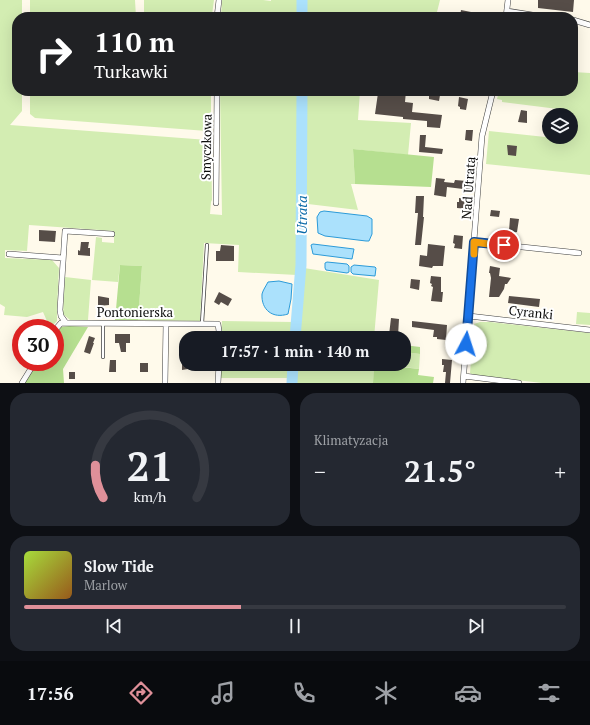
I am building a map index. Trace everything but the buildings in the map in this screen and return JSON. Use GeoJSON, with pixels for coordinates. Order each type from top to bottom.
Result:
{"type":"FeatureCollection","features":[{"type":"Feature","properties":{"kind":"street"},"geometry":{"type":"LineString","coordinates":[[218,12],[219,0]]}},
{"type":"Feature","properties":{"kind":"street"},"geometry":{"type":"LineString","coordinates":[[506,12],[508,0]]}},
{"type":"Feature","properties":{"kind":"street"},"geometry":{"type":"LineString","coordinates":[[578,21],[590,25]]}},
{"type":"Feature","properties":{"kind":"street","name":"Smyczkowa"},"geometry":{"type":"LineString","coordinates":[[216,203],[217,96]]}},
{"type":"Feature","properties":{"kind":"street","name":"Nad Utratą"},"geometry":{"type":"LineString","coordinates":[[463,383],[482,136],[492,96]]}},
{"type":"Feature","properties":{"kind":"street"},"geometry":{"type":"LineString","coordinates":[[66,323],[61,316],[60,310],[65,231],[112,234]]}},
{"type":"Feature","properties":{"kind":"street"},"geometry":{"type":"LineString","coordinates":[[474,242],[579,253]]}},
{"type":"Feature","properties":{"kind":"street"},"geometry":{"type":"LineString","coordinates":[[9,254],[63,258]]}},
{"type":"Feature","properties":{"kind":"street","name":"Cyranki"},"geometry":{"type":"LineString","coordinates":[[469,316],[590,330]]}},
{"type":"Feature","properties":{"kind":"street","name":"Pontonierska"},"geometry":{"type":"LineString","coordinates":[[66,323],[218,324],[219,331]]}},
{"type":"Feature","properties":{"kind":"street"},"geometry":{"type":"LineString","coordinates":[[165,383],[166,324]]}},
{"type":"Feature","properties":{"kind":"street"},"geometry":{"type":"LineString","coordinates":[[22,383],[29,371]]}},
{"type":"Feature","properties":{"kind":"street"},"geometry":{"type":"LineString","coordinates":[[218,383],[219,371]]}},
{"type":"Feature","properties":{"kind":"street"},"geometry":{"type":"LineString","coordinates":[[464,376],[519,383]]}},
{"type":"Feature","properties":{"kind":"lane"},"geometry":{"type":"LineString","coordinates":[[202,324],[207,245]]}},
{"type":"Feature","properties":{"kind":"lane"},"geometry":{"type":"LineString","coordinates":[[103,323],[103,357]]}},
{"type":"Feature","properties":{"kind":"green space"},"geometry":{"type":"Polygon","coordinates":[[[0,0],[22,0],[22,12],[12,12],[12,96],[22,96],[22,111],[10,125],[208,140],[211,144],[212,200],[210,214],[222,215],[220,96],[360,96],[358,120],[411,123],[408,155],[353,149],[355,184],[351,184],[358,210],[308,204],[304,268],[379,280],[375,331],[221,331],[222,321],[293,322],[297,275],[238,272],[239,245],[204,243],[200,321],[138,320],[142,266],[120,265],[118,282],[92,280],[96,237],[102,238],[102,242],[114,243],[114,231],[29,225],[27,251],[5,250],[5,258],[52,260],[59,268],[57,319],[46,319],[43,312],[27,317],[4,315],[5,307],[0,304],[0,0]]]}},
{"type":"Feature","properties":{"kind":"green space"},"geometry":{"type":"Polygon","coordinates":[[[30,0],[135,0],[136,12],[30,12],[30,0]]]}},
{"type":"Feature","properties":{"kind":"green space"},"geometry":{"type":"Polygon","coordinates":[[[144,0],[214,0],[212,12],[144,12],[144,0]]]}},
{"type":"Feature","properties":{"kind":"green space"},"geometry":{"type":"Polygon","coordinates":[[[222,0],[440,0],[437,12],[221,12],[222,0]]]}},
{"type":"Feature","properties":{"kind":"green space"},"geometry":{"type":"Polygon","coordinates":[[[578,72],[590,73],[590,175],[486,164],[489,131],[542,137],[542,144],[578,144],[578,108],[550,108],[502,102],[502,100],[497,99],[498,96],[578,96],[578,72]]]}},
{"type":"Feature","properties":{"kind":"green space"},"geometry":{"type":"Polygon","coordinates":[[[30,96],[211,96],[211,128],[207,131],[35,118],[30,114],[30,96]]]}},
{"type":"Feature","properties":{"kind":"green space"},"geometry":{"type":"Polygon","coordinates":[[[353,149],[434,157],[431,187],[355,184],[353,149]]]}},
{"type":"Feature","properties":{"kind":"green space"},"geometry":{"type":"Polygon","coordinates":[[[120,265],[142,266],[138,320],[115,320],[120,265]]]}},
{"type":"Feature","properties":{"kind":"green space"},"geometry":{"type":"Polygon","coordinates":[[[65,277],[91,280],[88,320],[70,320],[63,314],[65,277]]]}},
{"type":"Feature","properties":{"kind":"green space"},"geometry":{"type":"Polygon","coordinates":[[[577,312],[590,313],[590,325],[576,324],[577,312]]]}},
{"type":"Feature","properties":{"kind":"green space"},"geometry":{"type":"Polygon","coordinates":[[[480,322],[590,333],[590,383],[542,383],[473,375],[470,373],[474,324],[480,322]]]}},
{"type":"Feature","properties":{"kind":"green space"},"geometry":{"type":"Polygon","coordinates":[[[64,327],[88,327],[64,367],[64,327]]]}},
{"type":"Feature","properties":{"kind":"green space"},"geometry":{"type":"Polygon","coordinates":[[[411,346],[420,347],[420,354],[411,353],[411,346]]]}},
{"type":"Feature","properties":{"kind":"green space"},"geometry":{"type":"Polygon","coordinates":[[[411,353],[420,354],[419,369],[411,368],[411,353]]]}},
{"type":"Feature","properties":{"kind":"green space"},"geometry":{"type":"Polygon","coordinates":[[[411,368],[419,369],[418,375],[434,377],[433,383],[373,383],[374,371],[411,371],[411,368]]]}},
{"type":"Feature","properties":{"kind":"green space"},"geometry":{"type":"Polygon","coordinates":[[[32,371],[63,371],[64,383],[25,383],[32,371]]]}},
{"type":"Feature","properties":{"kind":"green space"},"geometry":{"type":"Polygon","coordinates":[[[220,371],[374,371],[373,383],[288,383],[288,378],[220,378],[220,371]]]}},
{"type":"Feature","properties":{"kind":"water"},"geometry":{"type":"Polygon","coordinates":[[[324,211],[367,216],[372,219],[372,234],[369,241],[325,236],[318,233],[317,217],[320,212],[324,211]]]}},
{"type":"Feature","properties":{"kind":"water"},"geometry":{"type":"Polygon","coordinates":[[[311,245],[354,249],[352,259],[313,254],[311,245]]]}},
{"type":"Feature","properties":{"kind":"water"},"geometry":{"type":"Polygon","coordinates":[[[325,263],[347,264],[349,266],[349,272],[326,270],[325,263]]]}},
{"type":"Feature","properties":{"kind":"water"},"geometry":{"type":"Polygon","coordinates":[[[354,265],[375,267],[375,276],[353,274],[351,272],[351,267],[354,265]]]}},
{"type":"Feature","properties":{"kind":"water"},"geometry":{"type":"Polygon","coordinates":[[[279,281],[292,284],[288,314],[283,315],[277,315],[269,312],[262,300],[262,292],[268,282],[279,281]]]}},
{"type":"Feature","properties":{"kind":"waterway","name":"Utrata"},"geometry":{"type":"LineString","coordinates":[[302,0],[302,12]]}},
{"type":"Feature","properties":{"kind":"waterway","name":"Utrata"},"geometry":{"type":"LineString","coordinates":[[296,331],[301,265],[302,96]]}},
{"type":"Feature","properties":{"kind":"waterway","name":"Utrata"},"geometry":{"type":"LineString","coordinates":[[292,383],[293,371]]}},
{"type":"Feature","properties":{"kind":"slow traffic"},"geometry":{"type":"LineString","coordinates":[[474,254],[474,242],[489,244]]}},
{"type":"Feature","properties":{"kind":"route"},"geometry":{"type":"LineString","coordinates":[[466,344],[474,242],[504,245]]}}]}
